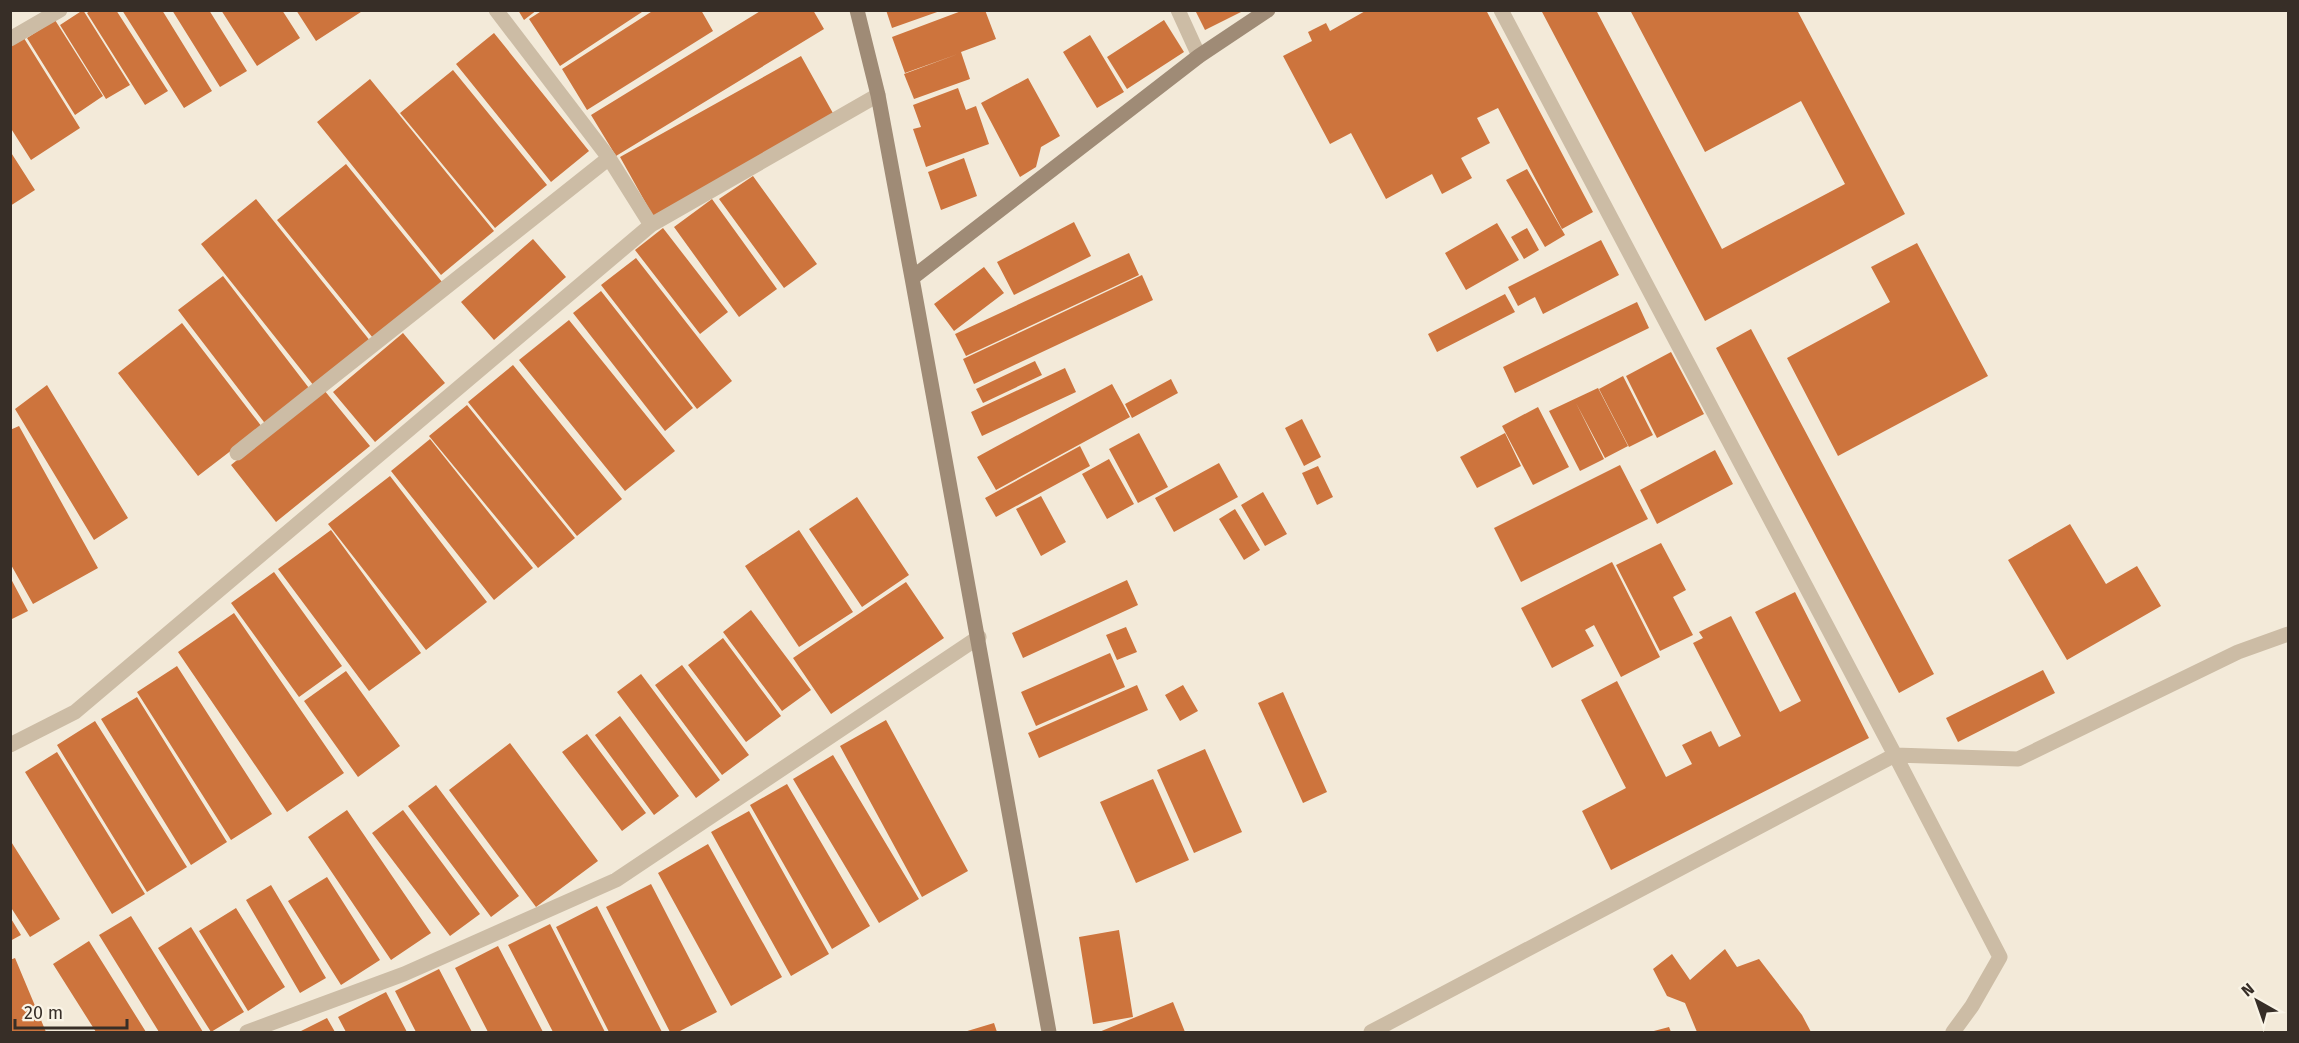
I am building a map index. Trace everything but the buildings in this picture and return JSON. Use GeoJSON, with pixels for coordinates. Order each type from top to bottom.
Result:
{"type":"FeatureCollection","features":[{"type":"Feature","properties":{"kind":"main road"},"geometry":{"type":"LineString","coordinates":[[857,10],[878,95],[979,638],[1049,1032]]}},
{"type":"Feature","properties":{"kind":"main road"},"geometry":{"type":"LineString","coordinates":[[912,278],[1199,56],[1268,10]]}},
{"type":"Feature","properties":{"kind":"street"},"geometry":{"type":"LineString","coordinates":[[10,39],[60,10]]}},
{"type":"Feature","properties":{"kind":"street"},"geometry":{"type":"LineString","coordinates":[[496,10],[609,158],[651,225]]}},
{"type":"Feature","properties":{"kind":"street"},"geometry":{"type":"LineString","coordinates":[[1178,10],[1199,56]]}},
{"type":"Feature","properties":{"kind":"street"},"geometry":{"type":"LineString","coordinates":[[1501,10],[2000,957],[1972,1006],[1953,1032]]}},
{"type":"Feature","properties":{"kind":"street"},"geometry":{"type":"LineString","coordinates":[[10,745],[75,712],[651,225],[878,95]]}},
{"type":"Feature","properties":{"kind":"street"},"geometry":{"type":"LineString","coordinates":[[237,453],[609,158]]}},
{"type":"Feature","properties":{"kind":"street"},"geometry":{"type":"LineString","coordinates":[[1371,1032],[1895,754],[2018,759],[2238,652],[2289,634]]}},
{"type":"Feature","properties":{"kind":"street"},"geometry":{"type":"LineString","coordinates":[[247,1032],[404,974],[616,880],[979,638]]}}]}
